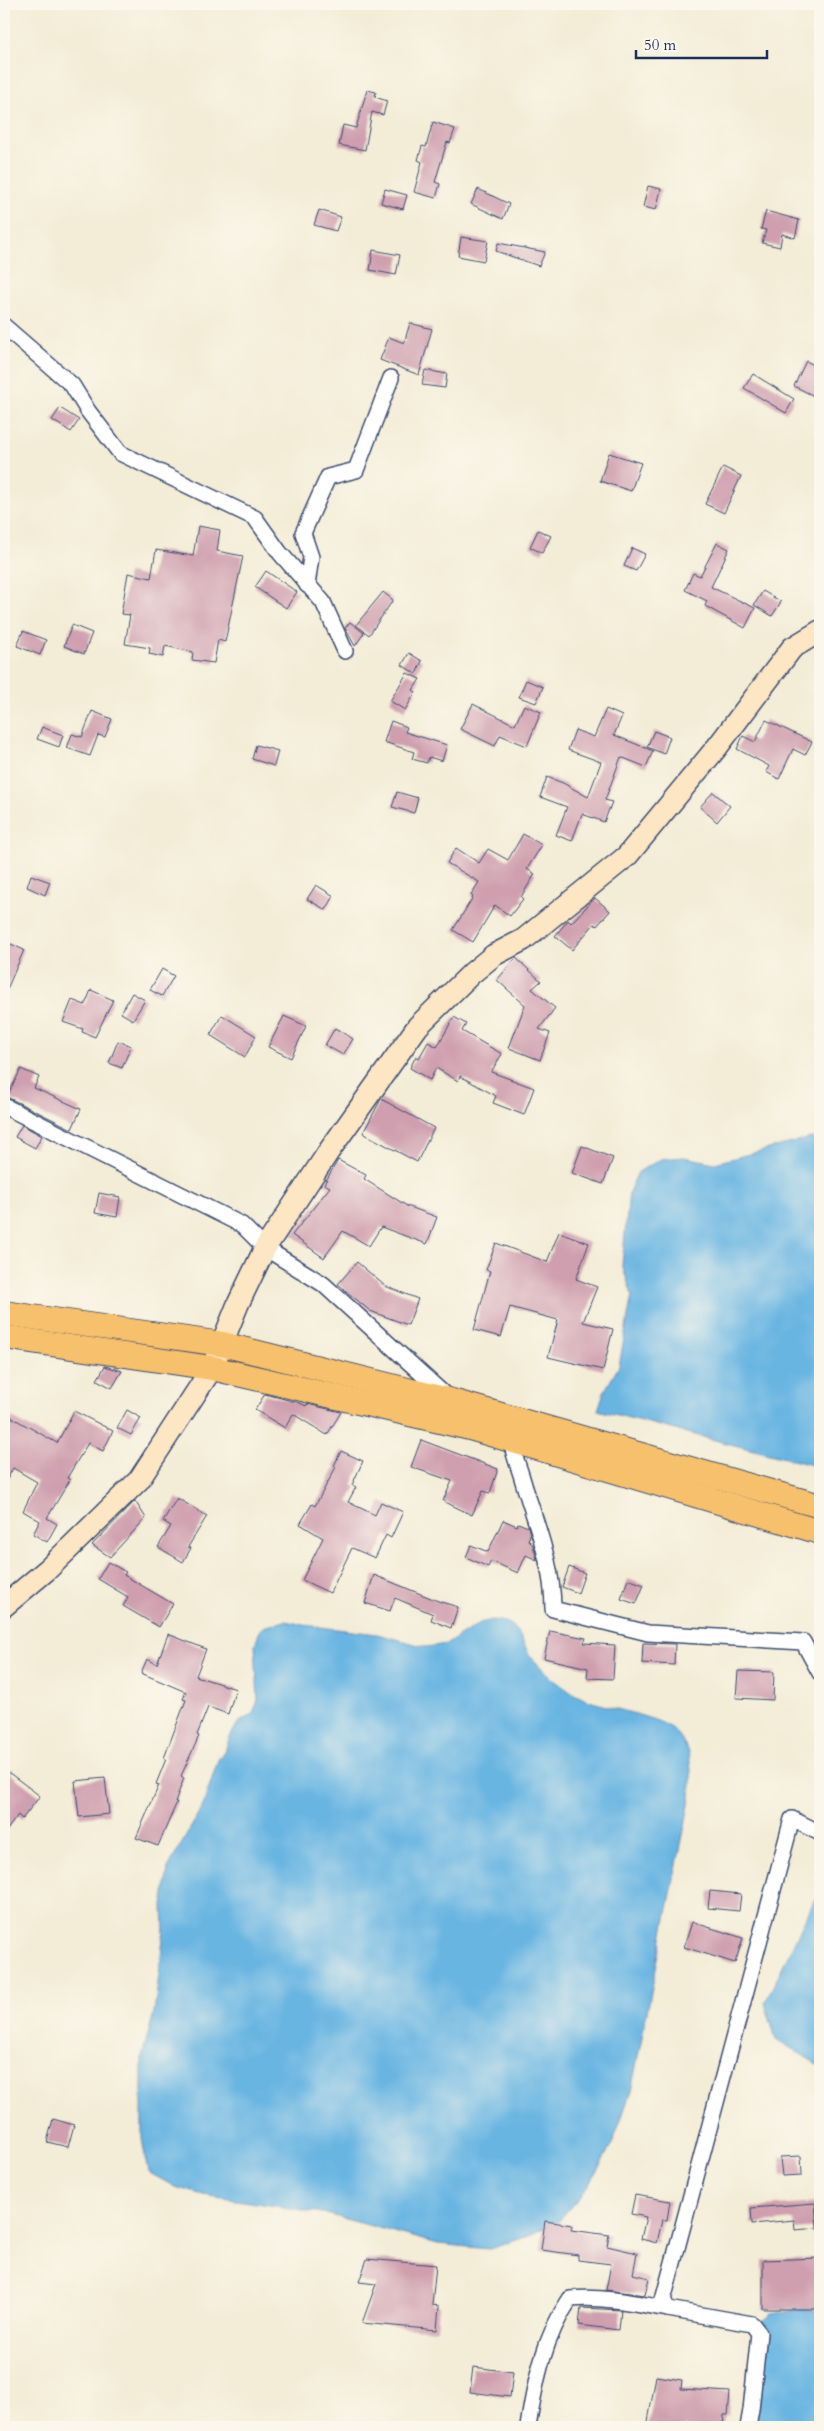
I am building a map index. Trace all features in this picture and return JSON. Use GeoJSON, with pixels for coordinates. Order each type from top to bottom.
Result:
{"type":"FeatureCollection","features":[{"type":"Feature","properties":{"kind":"main road"},"geometry":{"type":"LineString","coordinates":[[4,1606],[48,1568],[139,1480],[212,1368],[238,1304],[265,1248],[350,1120],[418,1026],[472,973],[494,956],[523,940],[627,856],[718,746],[792,648],[820,631]]}},
{"type":"Feature","properties":{"kind":"main road"},"geometry":{"type":"LineString","coordinates":[[4,1313],[222,1344],[452,1401],[510,1429],[820,1532]]}},
{"type":"Feature","properties":{"kind":"main road"},"geometry":{"type":"LineString","coordinates":[[4,1337],[212,1368],[470,1428],[510,1429],[820,1506]]}},
{"type":"Feature","properties":{"kind":"street"},"geometry":{"type":"LineString","coordinates":[[4,326],[72,386],[120,453],[255,518],[280,553],[323,602],[345,651]]}},
{"type":"Feature","properties":{"kind":"street"},"geometry":{"type":"LineString","coordinates":[[307,584],[312,557],[303,533],[328,477],[356,470],[391,378]]}},
{"type":"Feature","properties":{"kind":"street"},"geometry":{"type":"LineString","coordinates":[[4,1106],[242,1225],[265,1248],[322,1284],[390,1348],[452,1401]]}},
{"type":"Feature","properties":{"kind":"street"},"geometry":{"type":"LineString","coordinates":[[510,1429],[545,1548],[553,1585],[552,1608],[648,1632],[803,1642],[820,1673]]}},
{"type":"Feature","properties":{"kind":"street"},"geometry":{"type":"LineString","coordinates":[[668,2309],[664,2300],[792,1819],[820,1833]]}},
{"type":"Feature","properties":{"kind":"street"},"geometry":{"type":"LineString","coordinates":[[528,2427],[543,2354],[558,2316],[570,2299],[591,2297],[752,2324],[759,2333],[752,2410],[748,2427]]}},
{"type":"Feature","properties":{"kind":"water"},"geometry":{"type":"Polygon","coordinates":[[[811,1138],[820,1139],[820,1467],[598,1410],[604,1392],[619,1366],[632,1295],[622,1265],[629,1192],[638,1172],[661,1159],[684,1157],[715,1163],[811,1138]]]}},
{"type":"Feature","properties":{"kind":"water"},"geometry":{"type":"Polygon","coordinates":[[[493,1620],[512,1625],[518,1632],[529,1654],[564,1688],[588,1700],[667,1725],[681,1738],[689,1756],[691,1785],[689,1805],[631,2091],[613,2142],[588,2187],[559,2220],[529,2236],[489,2249],[438,2244],[323,2213],[203,2195],[175,2187],[148,2172],[142,2139],[142,2057],[154,2013],[164,1929],[163,1906],[168,1868],[203,1806],[218,1760],[226,1748],[230,1737],[238,1723],[253,1714],[258,1700],[255,1645],[259,1633],[263,1627],[285,1621],[377,1634],[426,1647],[447,1644],[480,1623],[493,1620]]]}},
{"type":"Feature","properties":{"kind":"water"},"geometry":{"type":"Polygon","coordinates":[[[820,1896],[820,2066],[776,2039],[765,2003],[814,1901],[820,1896]]]}},
{"type":"Feature","properties":{"kind":"water"},"geometry":{"type":"Polygon","coordinates":[[[797,2310],[820,2310],[820,2427],[756,2427],[763,2354],[763,2321],[772,2314],[797,2310]]]}},
{"type":"Feature","properties":{"kind":"building"},"geometry":{"type":"Polygon","coordinates":[[[367,90],[376,92],[375,97],[387,101],[383,115],[372,112],[365,150],[339,145],[343,125],[356,128],[367,90]]]}},
{"type":"Feature","properties":{"kind":"building"},"geometry":{"type":"Polygon","coordinates":[[[433,122],[455,129],[450,143],[447,142],[435,182],[440,184],[436,198],[414,192],[422,162],[418,160],[422,146],[426,147],[433,122]]]}},
{"type":"Feature","properties":{"kind":"building"},"geometry":{"type":"Polygon","coordinates":[[[648,186],[661,189],[656,210],[643,207],[648,186]]]}},
{"type":"Feature","properties":{"kind":"building"},"geometry":{"type":"Polygon","coordinates":[[[385,189],[407,195],[403,209],[381,203],[385,189]]]}},
{"type":"Feature","properties":{"kind":"building"},"geometry":{"type":"Polygon","coordinates":[[[478,189],[509,204],[503,219],[471,204],[478,189]]]}},
{"type":"Feature","properties":{"kind":"building"},"geometry":{"type":"Polygon","coordinates":[[[319,210],[341,217],[336,231],[314,225],[319,210]]]}},
{"type":"Feature","properties":{"kind":"building"},"geometry":{"type":"Polygon","coordinates":[[[766,211],[799,220],[795,238],[782,234],[780,247],[762,243],[766,230],[761,229],[766,211]]]}},
{"type":"Feature","properties":{"kind":"building"},"geometry":{"type":"Polygon","coordinates":[[[461,237],[488,241],[484,261],[458,256],[461,237]]]}},
{"type":"Feature","properties":{"kind":"building"},"geometry":{"type":"Polygon","coordinates":[[[498,243],[545,252],[539,266],[496,251],[498,243]]]}},
{"type":"Feature","properties":{"kind":"building"},"geometry":{"type":"Polygon","coordinates":[[[373,250],[400,255],[396,275],[370,270],[373,250]]]}},
{"type":"Feature","properties":{"kind":"building"},"geometry":{"type":"Polygon","coordinates":[[[410,323],[432,329],[419,375],[380,360],[389,337],[404,343],[410,323]]]}},
{"type":"Feature","properties":{"kind":"building"},"geometry":{"type":"Polygon","coordinates":[[[806,361],[820,368],[820,399],[794,386],[806,361]]]}},
{"type":"Feature","properties":{"kind":"building"},"geometry":{"type":"Polygon","coordinates":[[[425,370],[447,374],[445,388],[422,385],[425,370]]]}},
{"type":"Feature","properties":{"kind":"building"},"geometry":{"type":"Polygon","coordinates":[[[753,374],[794,399],[786,413],[744,388],[753,374]]]}},
{"type":"Feature","properties":{"kind":"building"},"geometry":{"type":"Polygon","coordinates":[[[60,408],[79,420],[71,432],[52,420],[60,408]]]}},
{"type":"Feature","properties":{"kind":"building"},"geometry":{"type":"Polygon","coordinates":[[[609,453],[641,463],[631,491],[600,481],[609,453]]]}},
{"type":"Feature","properties":{"kind":"building"},"geometry":{"type":"Polygon","coordinates":[[[723,467],[741,476],[724,513],[705,504],[723,467]]]}},
{"type":"Feature","properties":{"kind":"building"},"geometry":{"type":"Polygon","coordinates":[[[198,526],[220,530],[217,551],[243,556],[225,642],[218,640],[214,663],[192,660],[193,652],[165,646],[163,657],[149,654],[150,648],[125,644],[130,615],[121,614],[128,573],[151,578],[156,550],[193,556],[198,526]]]}},
{"type":"Feature","properties":{"kind":"building"},"geometry":{"type":"Polygon","coordinates":[[[538,530],[551,536],[542,553],[530,547],[538,530]]]}},
{"type":"Feature","properties":{"kind":"building"},"geometry":{"type":"Polygon","coordinates":[[[717,543],[729,549],[711,587],[755,608],[745,628],[705,606],[707,601],[685,590],[693,573],[700,576],[717,543]]]}},
{"type":"Feature","properties":{"kind":"building"},"geometry":{"type":"Polygon","coordinates":[[[632,548],[645,554],[636,571],[624,566],[632,548]]]}},
{"type":"Feature","properties":{"kind":"building"},"geometry":{"type":"Polygon","coordinates":[[[266,571],[297,592],[286,608],[255,587],[266,571]]]}},
{"type":"Feature","properties":{"kind":"building"},"geometry":{"type":"Polygon","coordinates":[[[763,591],[781,602],[772,616],[754,605],[763,591]]]}},
{"type":"Feature","properties":{"kind":"building"},"geometry":{"type":"Polygon","coordinates":[[[383,592],[393,600],[369,635],[356,625],[383,592]]]}},
{"type":"Feature","properties":{"kind":"building"},"geometry":{"type":"Polygon","coordinates":[[[350,622],[364,633],[355,646],[345,628],[350,622]]]}},
{"type":"Feature","properties":{"kind":"building"},"geometry":{"type":"Polygon","coordinates":[[[72,625],[92,633],[84,654],[64,646],[72,625]]]}},
{"type":"Feature","properties":{"kind":"building"},"geometry":{"type":"Polygon","coordinates":[[[23,631],[46,640],[40,655],[17,646],[23,631]]]}},
{"type":"Feature","properties":{"kind":"building"},"geometry":{"type":"Polygon","coordinates":[[[409,653],[422,661],[416,674],[402,665],[409,653]]]}},
{"type":"Feature","properties":{"kind":"building"},"geometry":{"type":"Polygon","coordinates":[[[407,673],[420,679],[413,690],[416,692],[405,710],[390,701],[407,673]]]}},
{"type":"Feature","properties":{"kind":"building"},"geometry":{"type":"Polygon","coordinates":[[[526,680],[543,687],[536,703],[519,697],[526,680]]]}},
{"type":"Feature","properties":{"kind":"building"},"geometry":{"type":"Polygon","coordinates":[[[473,704],[515,725],[524,705],[541,712],[527,746],[500,735],[495,746],[460,729],[473,704]]]}},
{"type":"Feature","properties":{"kind":"building"},"geometry":{"type":"Polygon","coordinates":[[[606,709],[622,716],[614,735],[653,751],[646,767],[621,757],[605,800],[612,802],[604,822],[582,814],[572,841],[556,835],[567,807],[540,797],[547,777],[563,783],[588,797],[601,762],[568,750],[575,730],[594,737],[606,709]]]}},
{"type":"Feature","properties":{"kind":"building"},"geometry":{"type":"Polygon","coordinates":[[[92,711],[112,719],[105,737],[98,735],[90,756],[67,748],[72,734],[82,737],[92,711]]]}},
{"type":"Feature","properties":{"kind":"building"},"geometry":{"type":"Polygon","coordinates":[[[766,720],[812,742],[805,755],[793,749],[779,779],[766,772],[769,766],[737,749],[743,736],[755,742],[766,720]]]}},
{"type":"Feature","properties":{"kind":"building"},"geometry":{"type":"Polygon","coordinates":[[[391,721],[407,727],[405,732],[447,745],[442,761],[429,757],[427,763],[412,759],[414,752],[384,742],[391,721]]]}},
{"type":"Feature","properties":{"kind":"building"},"geometry":{"type":"Polygon","coordinates":[[[42,727],[63,735],[59,747],[37,739],[42,727]]]}},
{"type":"Feature","properties":{"kind":"building"},"geometry":{"type":"Polygon","coordinates":[[[654,731],[670,737],[664,754],[647,747],[654,731]]]}},
{"type":"Feature","properties":{"kind":"building"},"geometry":{"type":"Polygon","coordinates":[[[256,745],[278,751],[274,766],[252,759],[256,745]]]}},
{"type":"Feature","properties":{"kind":"building"},"geometry":{"type":"Polygon","coordinates":[[[397,792],[418,798],[414,813],[392,807],[397,792]]]}},
{"type":"Feature","properties":{"kind":"building"},"geometry":{"type":"Polygon","coordinates":[[[713,792],[730,806],[717,822],[700,807],[713,792]]]}},
{"type":"Feature","properties":{"kind":"building"},"geometry":{"type":"Polygon","coordinates":[[[523,834],[542,845],[527,869],[535,874],[521,897],[523,899],[510,916],[495,905],[473,942],[453,930],[473,897],[471,895],[479,882],[447,863],[456,848],[479,863],[488,849],[508,860],[523,834]]]}},
{"type":"Feature","properties":{"kind":"building"},"geometry":{"type":"Polygon","coordinates":[[[31,875],[50,882],[45,895],[27,887],[31,875]]]}},
{"type":"Feature","properties":{"kind":"building"},"geometry":{"type":"Polygon","coordinates":[[[316,885],[334,896],[326,910],[307,899],[316,885]]]}},
{"type":"Feature","properties":{"kind":"building"},"geometry":{"type":"Polygon","coordinates":[[[595,898],[610,911],[597,926],[594,924],[572,950],[555,936],[568,920],[571,923],[595,898]]]}},
{"type":"Feature","properties":{"kind":"building"},"geometry":{"type":"Polygon","coordinates":[[[4,941],[24,950],[4,996],[4,941]]]}},
{"type":"Feature","properties":{"kind":"building"},"geometry":{"type":"Polygon","coordinates":[[[516,958],[541,981],[532,989],[555,1008],[539,1029],[550,1033],[540,1060],[509,1048],[525,1005],[497,980],[516,958]]]}},
{"type":"Feature","properties":{"kind":"building"},"geometry":{"type":"Polygon","coordinates":[[[162,969],[174,976],[162,996],[150,990],[162,969]]]}},
{"type":"Feature","properties":{"kind":"building"},"geometry":{"type":"Polygon","coordinates":[[[91,990],[113,1000],[95,1037],[82,1032],[83,1029],[63,1022],[72,1000],[85,1005],[91,990]]]}},
{"type":"Feature","properties":{"kind":"building"},"geometry":{"type":"Polygon","coordinates":[[[132,993],[145,1000],[133,1020],[121,1013],[132,993]]]}},
{"type":"Feature","properties":{"kind":"building"},"geometry":{"type":"Polygon","coordinates":[[[222,1015],[256,1036],[245,1057],[210,1035],[222,1015]]]}},
{"type":"Feature","properties":{"kind":"building"},"geometry":{"type":"Polygon","coordinates":[[[284,1016],[306,1026],[291,1058],[268,1047],[284,1016]]]}},
{"type":"Feature","properties":{"kind":"building"},"geometry":{"type":"Polygon","coordinates":[[[454,1017],[466,1024],[462,1031],[502,1054],[491,1072],[534,1088],[524,1115],[493,1103],[496,1096],[460,1076],[458,1081],[436,1068],[430,1080],[410,1068],[416,1056],[419,1058],[428,1042],[437,1047],[454,1017]]]}},
{"type":"Feature","properties":{"kind":"building"},"geometry":{"type":"Polygon","coordinates":[[[335,1028],[353,1039],[343,1055],[325,1045],[335,1028]]]}},
{"type":"Feature","properties":{"kind":"building"},"geometry":{"type":"Polygon","coordinates":[[[118,1041],[131,1046],[122,1068],[109,1063],[118,1041]]]}},
{"type":"Feature","properties":{"kind":"building"},"geometry":{"type":"Polygon","coordinates":[[[21,1069],[39,1077],[34,1088],[81,1109],[72,1129],[7,1097],[21,1069]]]}},
{"type":"Feature","properties":{"kind":"building"},"geometry":{"type":"Polygon","coordinates":[[[381,1099],[434,1128],[417,1162],[363,1133],[381,1099]]]}},
{"type":"Feature","properties":{"kind":"building"},"geometry":{"type":"Polygon","coordinates":[[[22,1125],[42,1136],[35,1148],[15,1137],[22,1125]]]}},
{"type":"Feature","properties":{"kind":"building"},"geometry":{"type":"Polygon","coordinates":[[[582,1146],[613,1158],[603,1184],[572,1173],[582,1146]]]}},
{"type":"Feature","properties":{"kind":"building"},"geometry":{"type":"Polygon","coordinates":[[[338,1160],[366,1175],[364,1179],[407,1206],[437,1217],[427,1244],[381,1227],[369,1246],[343,1231],[324,1258],[292,1235],[330,1187],[324,1184],[338,1160]]]}},
{"type":"Feature","properties":{"kind":"building"},"geometry":{"type":"Polygon","coordinates":[[[99,1193],[120,1197],[117,1217],[95,1213],[99,1193]]]}},
{"type":"Feature","properties":{"kind":"building"},"geometry":{"type":"Polygon","coordinates":[[[559,1232],[589,1243],[576,1279],[597,1287],[583,1322],[613,1329],[603,1370],[548,1357],[558,1320],[510,1307],[501,1337],[474,1330],[490,1271],[486,1270],[496,1243],[547,1262],[559,1232]]]}},
{"type":"Feature","properties":{"kind":"building"},"geometry":{"type":"Polygon","coordinates":[[[357,1262],[385,1286],[418,1299],[408,1325],[370,1311],[338,1284],[357,1262]]]}},
{"type":"Feature","properties":{"kind":"building"},"geometry":{"type":"Polygon","coordinates":[[[105,1366],[122,1371],[112,1388],[97,1380],[105,1366]]]}},
{"type":"Feature","properties":{"kind":"building"},"geometry":{"type":"Polygon","coordinates":[[[265,1394],[306,1406],[307,1404],[341,1412],[327,1435],[293,1414],[285,1428],[255,1410],[265,1394]]]}},
{"type":"Feature","properties":{"kind":"building"},"geometry":{"type":"Polygon","coordinates":[[[127,1410],[141,1418],[131,1435],[117,1428],[127,1410]]]}},
{"type":"Feature","properties":{"kind":"building"},"geometry":{"type":"Polygon","coordinates":[[[74,1411],[113,1431],[103,1451],[88,1443],[67,1478],[70,1480],[47,1518],[57,1524],[47,1542],[33,1534],[40,1521],[23,1511],[37,1482],[13,1468],[4,1485],[4,1413],[57,1443],[74,1411]]]}},
{"type":"Feature","properties":{"kind":"building"},"geometry":{"type":"Polygon","coordinates":[[[421,1440],[498,1469],[490,1493],[483,1491],[472,1515],[443,1501],[452,1481],[411,1467],[421,1440]]]}},
{"type":"Feature","properties":{"kind":"building"},"geometry":{"type":"Polygon","coordinates":[[[341,1451],[363,1461],[352,1485],[356,1487],[348,1502],[375,1515],[381,1502],[403,1512],[391,1538],[386,1535],[375,1558],[352,1548],[330,1593],[302,1580],[323,1538],[300,1524],[312,1504],[315,1506],[336,1467],[334,1466],[341,1451]]]}},
{"type":"Feature","properties":{"kind":"building"},"geometry":{"type":"Polygon","coordinates":[[[177,1498],[207,1516],[188,1547],[191,1548],[183,1562],[158,1547],[171,1526],[163,1521],[177,1498]]]}},
{"type":"Feature","properties":{"kind":"building"},"geometry":{"type":"Polygon","coordinates":[[[135,1501],[146,1518],[110,1557],[92,1545],[135,1501]]]}},
{"type":"Feature","properties":{"kind":"building"},"geometry":{"type":"Polygon","coordinates":[[[503,1520],[517,1526],[518,1523],[528,1527],[530,1535],[528,1540],[533,1545],[537,1560],[526,1555],[518,1573],[491,1561],[488,1567],[466,1557],[471,1545],[488,1552],[503,1520]]]}},
{"type":"Feature","properties":{"kind":"building"},"geometry":{"type":"Polygon","coordinates":[[[108,1562],[126,1572],[124,1575],[173,1604],[159,1627],[123,1606],[128,1597],[98,1579],[108,1562]]]}},
{"type":"Feature","properties":{"kind":"building"},"geometry":{"type":"Polygon","coordinates":[[[569,1567],[585,1573],[578,1593],[562,1587],[569,1567]]]}},
{"type":"Feature","properties":{"kind":"building"},"geometry":{"type":"Polygon","coordinates":[[[374,1575],[438,1601],[458,1607],[451,1628],[431,1620],[433,1614],[395,1598],[390,1611],[365,1603],[374,1575]]]}},
{"type":"Feature","properties":{"kind":"building"},"geometry":{"type":"Polygon","coordinates":[[[628,1579],[644,1585],[636,1604],[621,1599],[628,1579]]]}},
{"type":"Feature","properties":{"kind":"building"},"geometry":{"type":"Polygon","coordinates":[[[550,1631],[586,1638],[584,1643],[615,1645],[613,1679],[587,1678],[588,1668],[544,1658],[550,1631]]]}},
{"type":"Feature","properties":{"kind":"building"},"geometry":{"type":"Polygon","coordinates":[[[168,1634],[206,1649],[196,1676],[236,1689],[228,1714],[208,1707],[197,1735],[199,1736],[181,1776],[184,1778],[175,1802],[177,1802],[158,1846],[136,1838],[159,1785],[156,1784],[186,1700],[183,1699],[186,1692],[141,1673],[147,1659],[157,1664],[168,1634]]]}},
{"type":"Feature","properties":{"kind":"building"},"geometry":{"type":"Polygon","coordinates":[[[643,1643],[675,1644],[674,1665],[642,1663],[643,1643]]]}},
{"type":"Feature","properties":{"kind":"building"},"geometry":{"type":"Polygon","coordinates":[[[738,1671],[774,1672],[773,1700],[736,1698],[738,1671]]]}},
{"type":"Feature","properties":{"kind":"building"},"geometry":{"type":"Polygon","coordinates":[[[4,1769],[40,1796],[22,1819],[18,1815],[4,1834],[4,1769]]]}},
{"type":"Feature","properties":{"kind":"building"},"geometry":{"type":"Polygon","coordinates":[[[105,1778],[109,1814],[79,1817],[75,1781],[105,1778]]]}},
{"type":"Feature","properties":{"kind":"building"},"geometry":{"type":"Polygon","coordinates":[[[710,1891],[741,1894],[739,1911],[708,1908],[710,1891]]]}},
{"type":"Feature","properties":{"kind":"building"},"geometry":{"type":"Polygon","coordinates":[[[692,1922],[743,1938],[735,1963],[684,1947],[692,1922]]]}},
{"type":"Feature","properties":{"kind":"building"},"geometry":{"type":"Polygon","coordinates":[[[53,2119],[74,2125],[68,2147],[47,2142],[53,2119]]]}},
{"type":"Feature","properties":{"kind":"building"},"geometry":{"type":"Polygon","coordinates":[[[801,2156],[802,2175],[782,2176],[780,2157],[801,2156]]]}},
{"type":"Feature","properties":{"kind":"building"},"geometry":{"type":"Polygon","coordinates":[[[635,2195],[670,2201],[667,2220],[662,2220],[657,2243],[641,2239],[646,2217],[631,2214],[635,2195]]]}},
{"type":"Feature","properties":{"kind":"building"},"geometry":{"type":"Polygon","coordinates":[[[815,2203],[817,2228],[795,2230],[794,2220],[752,2224],[751,2208],[815,2203]]]}},
{"type":"Feature","properties":{"kind":"building"},"geometry":{"type":"Polygon","coordinates":[[[545,2221],[572,2225],[571,2230],[609,2235],[607,2246],[637,2253],[633,2274],[649,2278],[645,2295],[606,2290],[611,2264],[578,2260],[578,2255],[541,2250],[545,2221]]]}},
{"type":"Feature","properties":{"kind":"building"},"geometry":{"type":"Polygon","coordinates":[[[820,2258],[820,2309],[763,2309],[763,2260],[820,2258]]]}},
{"type":"Feature","properties":{"kind":"building"},"geometry":{"type":"Polygon","coordinates":[[[367,2259],[436,2265],[432,2305],[439,2306],[437,2330],[362,2323],[376,2284],[359,2282],[367,2259]]]}},
{"type":"Feature","properties":{"kind":"building"},"geometry":{"type":"Polygon","coordinates":[[[581,2308],[621,2310],[619,2330],[579,2325],[581,2308]]]}},
{"type":"Feature","properties":{"kind":"building"},"geometry":{"type":"Polygon","coordinates":[[[473,2367],[513,2372],[510,2397],[470,2392],[473,2367]]]}},
{"type":"Feature","properties":{"kind":"building"},"geometry":{"type":"Polygon","coordinates":[[[656,2376],[682,2380],[681,2389],[730,2392],[728,2415],[724,2415],[723,2427],[647,2427],[656,2376]]]}}]}
